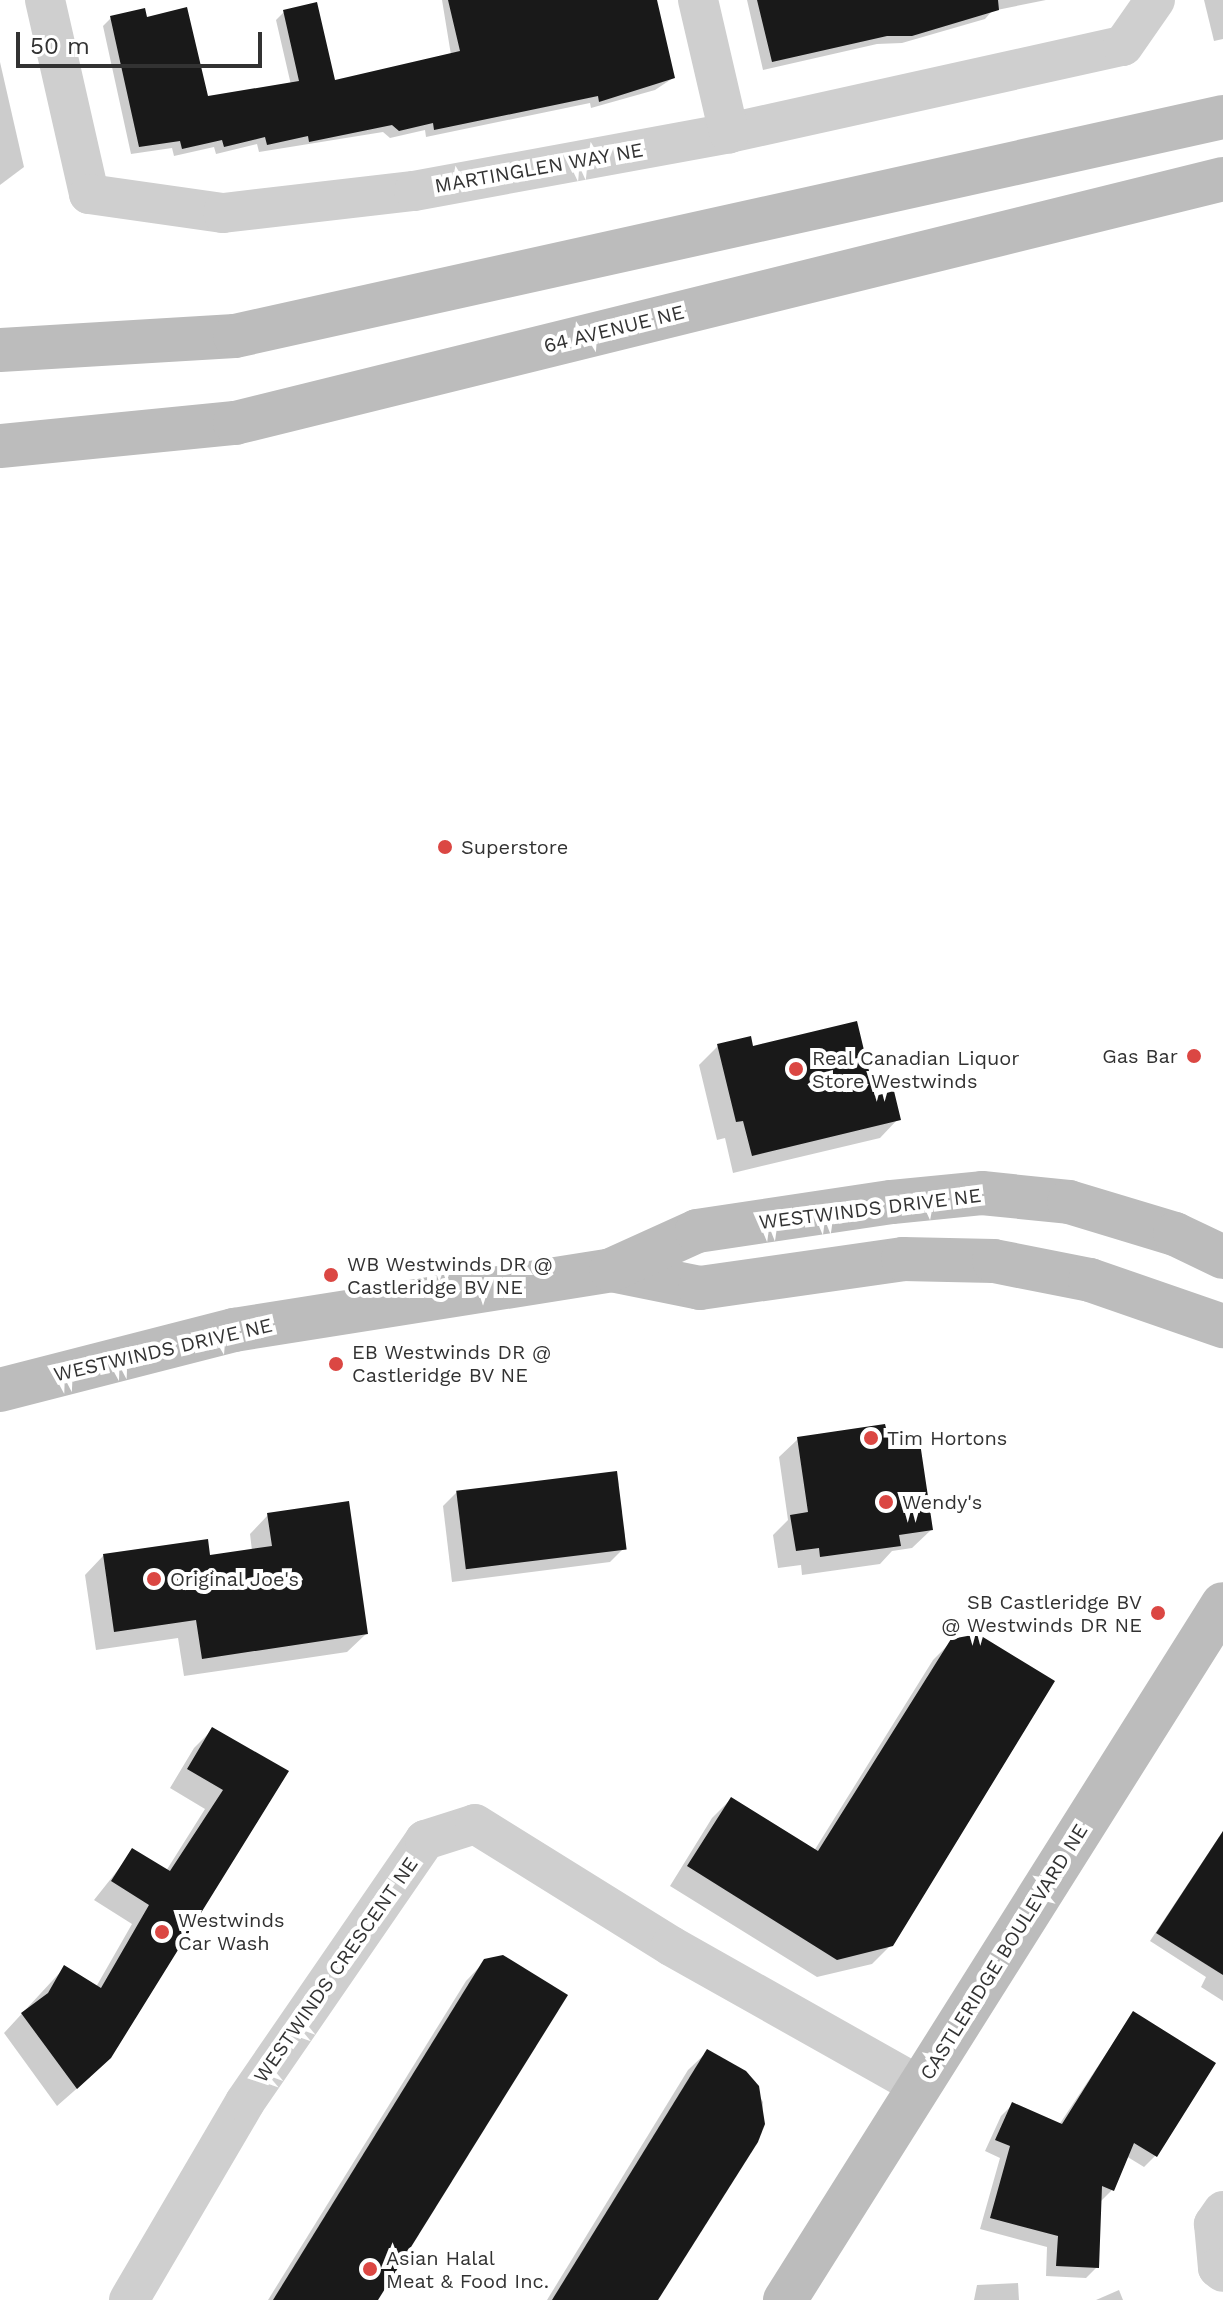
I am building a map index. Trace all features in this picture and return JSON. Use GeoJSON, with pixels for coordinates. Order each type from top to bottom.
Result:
{"type":"FeatureCollection","features":[{"type":"Feature","properties":{"kind":"street","name":"MARTINGLEN WAY NE"},"geometry":{"type":"LineString","coordinates":[[45,0],[89,194],[223,213],[414,191],[729,133],[1123,46],[1155,0]]}},
{"type":"Feature","properties":{"kind":"street"},"geometry":{"type":"LineString","coordinates":[[698,0],[729,133]]}},
{"type":"Feature","properties":{"kind":"street"},"geometry":{"type":"LineString","coordinates":[[0,350],[235,336],[1223,117]]}},
{"type":"Feature","properties":{"kind":"street","name":"64 AVENUE NE"},"geometry":{"type":"LineString","coordinates":[[0,446],[235,423],[1223,179]]}},
{"type":"Feature","properties":{"kind":"street","name":"WESTWINDS DRIVE NE"},"geometry":{"type":"LineString","coordinates":[[0,1390],[234,1330],[611,1270],[697,1231],[982,1193],[1069,1202],[1175,1234],[1223,1257]]}},
{"type":"Feature","properties":{"kind":"street","name":"WESTWINDS DRIVE NE"},"geometry":{"type":"LineString","coordinates":[[611,1270],[700,1288],[903,1259],[994,1261],[1090,1280],[1223,1326]]}},
{"type":"Feature","properties":{"kind":"street","name":"CASTLERIDGE BOULEVARD NE"},"geometry":{"type":"LineString","coordinates":[[785,2300],[1223,1604]]}},
{"type":"Feature","properties":{"kind":"street","name":"WESTWINDS CRESCENT NE"},"geometry":{"type":"LineString","coordinates":[[129,2300],[245,2102],[425,1840],[475,1824],[671,1946],[919,2086]]}},
{"type":"Feature","properties":{"kind":"street"},"geometry":{"type":"LineString","coordinates":[[1223,2211],[1214,2224],[1218,2268],[1223,2272]]}},
{"type":"Feature","properties":{"kind":"building"},"geometry":{"type":"Polygon","coordinates":[[[448,0],[657,0],[675,78],[599,102],[598,96],[434,130],[433,123],[399,131],[392,125],[309,142],[308,136],[267,145],[265,137],[224,147],[222,140],[182,149],[180,141],[139,147],[110,16],[145,8],[147,17],[187,7],[208,96],[299,81],[283,10],[317,2],[335,80],[460,51],[448,0]]]}},
{"type":"Feature","properties":{"kind":"building"},"geometry":{"type":"Polygon","coordinates":[[[757,0],[998,0],[999,10],[912,36],[887,36],[772,62],[757,0]]]}},
{"type":"Feature","properties":{"kind":"building","name":"Real Canadian Liquor Store Westwinds"},"geometry":{"type":"Polygon","coordinates":[[[857,1021],[875,1096],[894,1091],[901,1120],[752,1156],[743,1121],[736,1122],[717,1044],[751,1036],[753,1046],[857,1021]]]}},
{"type":"Feature","properties":{"kind":"building"},"geometry":{"type":"Polygon","coordinates":[[[885,1424],[889,1440],[919,1436],[933,1530],[899,1535],[901,1546],[820,1557],[819,1548],[796,1551],[790,1515],[808,1512],[797,1437],[885,1424]]]}},
{"type":"Feature","properties":{"kind":"building"},"geometry":{"type":"Polygon","coordinates":[[[617,1471],[627,1549],[466,1569],[456,1491],[617,1471]]]}},
{"type":"Feature","properties":{"kind":"building"},"geometry":{"type":"Polygon","coordinates":[[[349,1501],[368,1634],[202,1659],[196,1620],[114,1632],[103,1554],[208,1539],[210,1555],[272,1546],[267,1513],[349,1501]]]}},
{"type":"Feature","properties":{"kind":"building"},"geometry":{"type":"Polygon","coordinates":[[[978,1634],[1055,1681],[893,1946],[837,1960],[687,1866],[731,1797],[818,1851],[951,1639],[978,1634]]]}},
{"type":"Feature","properties":{"kind":"building","name":"Westwinds Car Wash"},"geometry":{"type":"Polygon","coordinates":[[[212,1727],[289,1771],[111,2058],[77,2089],[21,2013],[48,1993],[64,1965],[101,1988],[149,1905],[111,1881],[132,1848],[170,1871],[223,1790],[187,1769],[212,1727]]]}},
{"type":"Feature","properties":{"kind":"building"},"geometry":{"type":"Polygon","coordinates":[[[1223,1831],[1223,1975],[1156,1933],[1223,1831]]]}},
{"type":"Feature","properties":{"kind":"building"},"geometry":{"type":"Polygon","coordinates":[[[503,1955],[568,1995],[378,2300],[273,2300],[484,1959],[503,1955]]]}},
{"type":"Feature","properties":{"kind":"building"},"geometry":{"type":"Polygon","coordinates":[[[1133,2011],[1216,2063],[1157,2157],[1134,2143],[1114,2191],[1102,2186],[1099,2268],[1056,2266],[1058,2236],[990,2218],[1010,2146],[995,2140],[1012,2102],[1062,2124],[1133,2011]]]}},
{"type":"Feature","properties":{"kind":"building"},"geometry":{"type":"Polygon","coordinates":[[[707,2049],[746,2071],[759,2086],[765,2124],[758,2142],[658,2300],[552,2300],[707,2049]]]}},
{"type":"Feature","properties":{"kind":"place","name":"Superstore"},"geometry":{"type":"Point","coordinates":[445,847]}},
{"type":"Feature","properties":{"kind":"place","name":"Gas Bar"},"geometry":{"type":"Point","coordinates":[1194,1056]}},
{"type":"Feature","properties":{"kind":"place","name":"Real Canadian Liquor Store Westwinds"},"geometry":{"type":"Point","coordinates":[796,1069]}},
{"type":"Feature","properties":{"kind":"place","name":"WB Westwinds DR @ Castleridge BV NE"},"geometry":{"type":"Point","coordinates":[331,1275]}},
{"type":"Feature","properties":{"kind":"place","name":"EB Westwinds DR @ Castleridge BV NE"},"geometry":{"type":"Point","coordinates":[336,1364]}},
{"type":"Feature","properties":{"kind":"place","name":"Tim Hortons"},"geometry":{"type":"Point","coordinates":[871,1438]}},
{"type":"Feature","properties":{"kind":"place","name":"Wendy's"},"geometry":{"type":"Point","coordinates":[886,1502]}},
{"type":"Feature","properties":{"kind":"place","name":"Original Joe's"},"geometry":{"type":"Point","coordinates":[154,1579]}},
{"type":"Feature","properties":{"kind":"place","name":"SB Castleridge BV @ Westwinds DR NE"},"geometry":{"type":"Point","coordinates":[1158,1613]}},
{"type":"Feature","properties":{"kind":"place","name":"Westwinds Car Wash"},"geometry":{"type":"Point","coordinates":[162,1932]}},
{"type":"Feature","properties":{"kind":"place","name":"Asian Halal Meat & Food Inc."},"geometry":{"type":"Point","coordinates":[370,2269]}}]}
